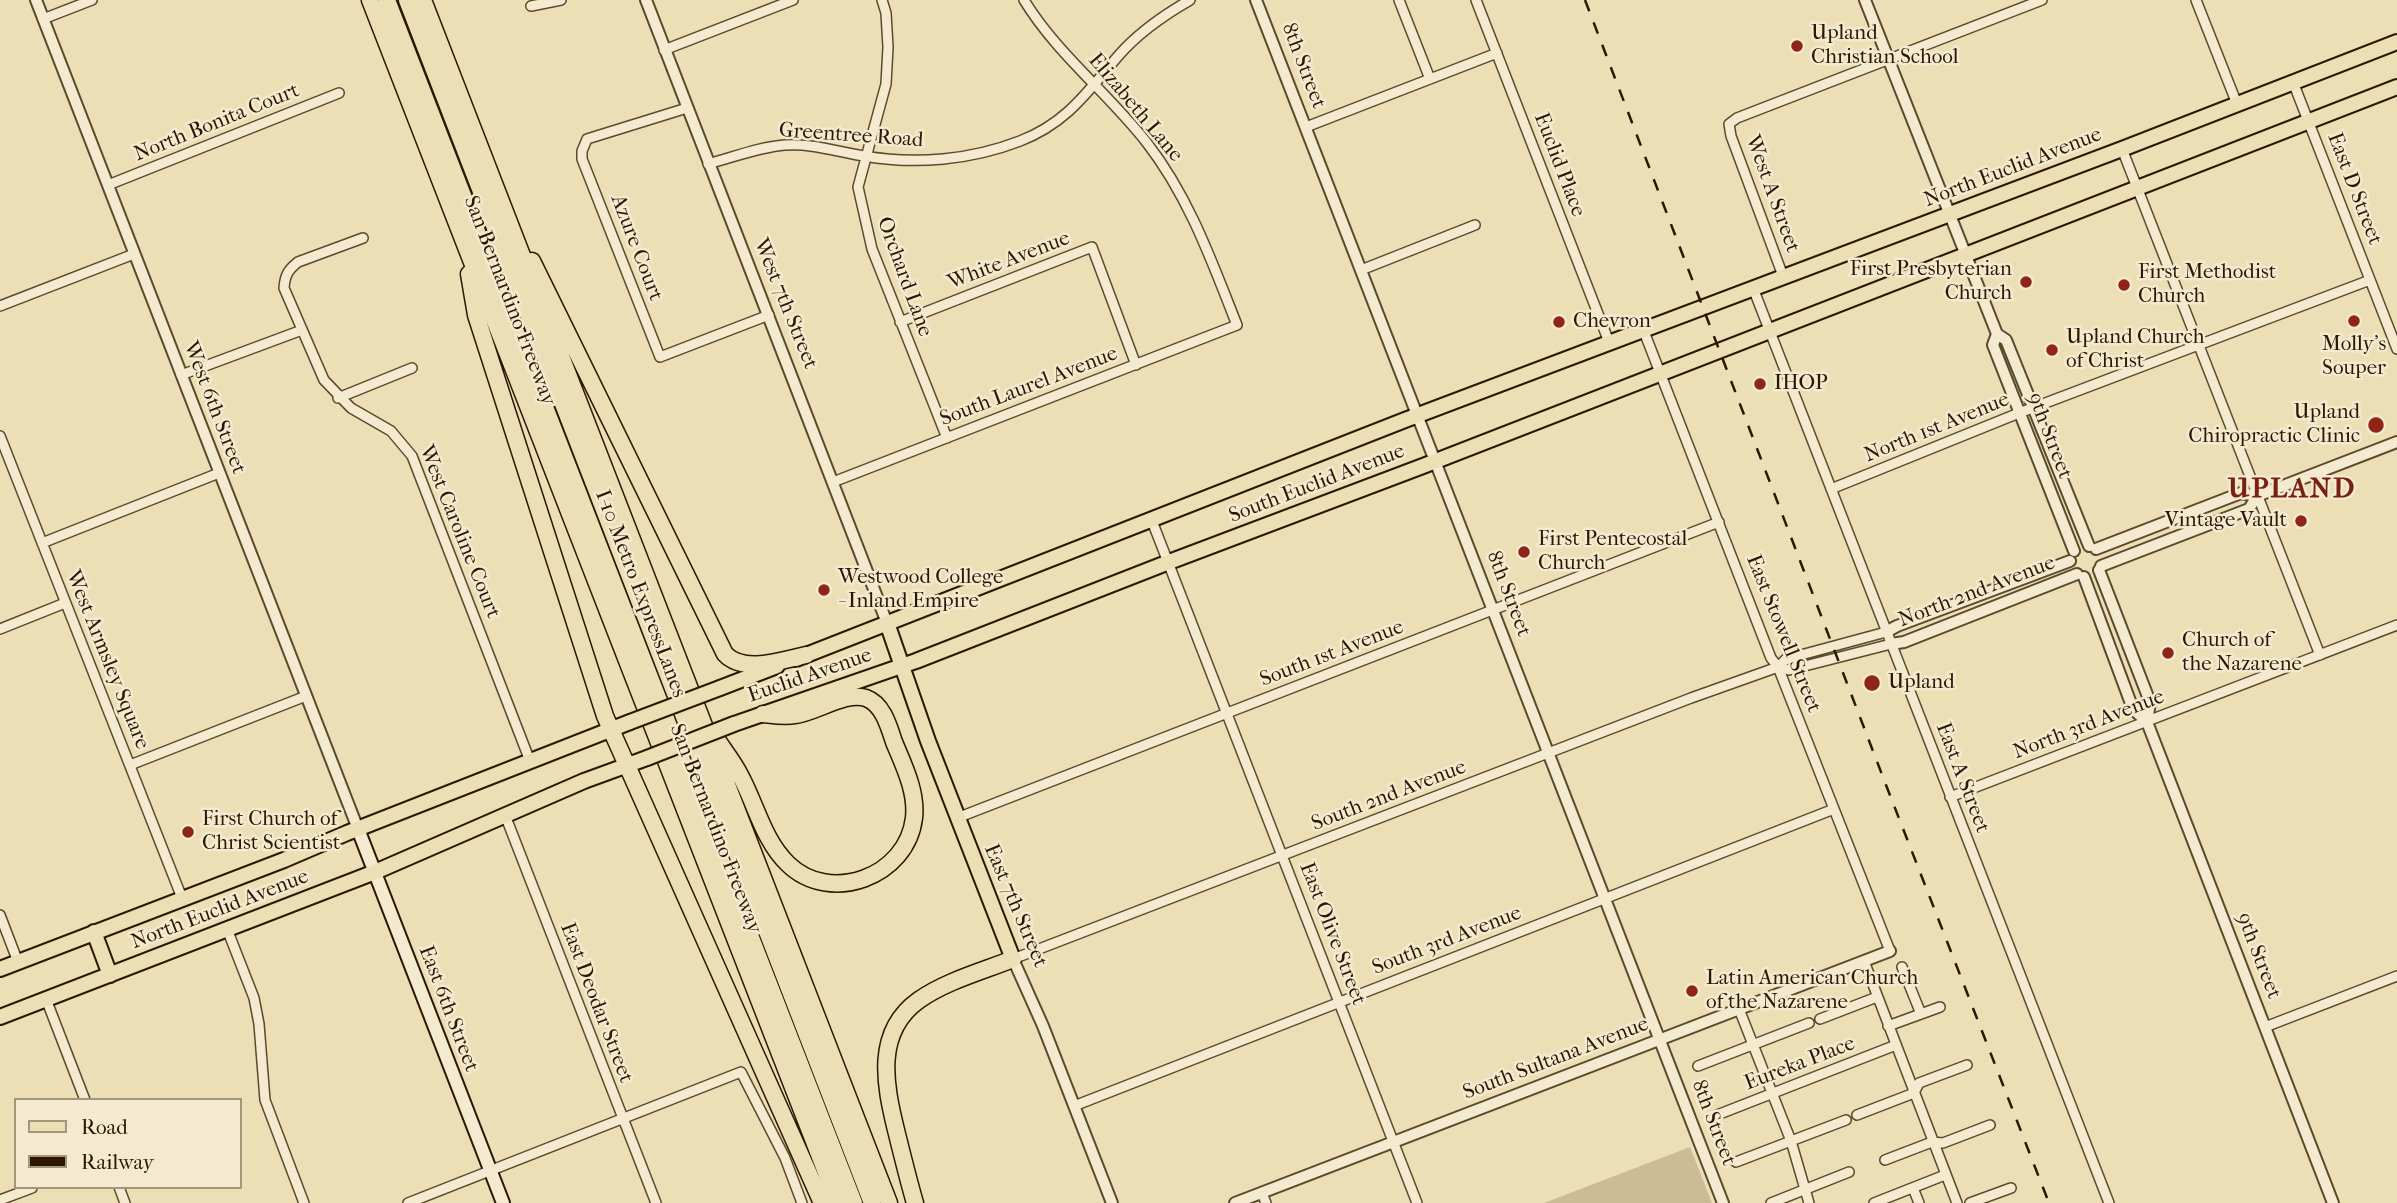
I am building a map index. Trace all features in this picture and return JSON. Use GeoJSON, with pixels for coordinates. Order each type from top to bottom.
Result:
{"type":"FeatureCollection","features":[{"type":"Feature","properties":{"kind":"highway","name":"San Bernardino Freeway"},"geometry":{"type":"LineString","coordinates":[[370,0],[838,1203]]}},
{"type":"Feature","properties":{"kind":"highway","name":"I-10 Metro ExpressLanes"},"geometry":{"type":"LineString","coordinates":[[387,0],[854,1203]]}},
{"type":"Feature","properties":{"kind":"highway","name":"I-10 Metro ExpressLanes"},"geometry":{"type":"LineString","coordinates":[[407,0],[872,1203]]}},
{"type":"Feature","properties":{"kind":"highway","name":"San Bernardino Freeway"},"geometry":{"type":"LineString","coordinates":[[423,0],[889,1203]]}},
{"type":"Feature","properties":{"kind":"highway"},"geometry":{"type":"LineString","coordinates":[[496,190],[562,318],[724,654],[734,662],[757,664],[806,655]]}},
{"type":"Feature","properties":{"kind":"highway"},"geometry":{"type":"LineString","coordinates":[[465,244],[476,315],[573,623],[610,730],[822,1203]]}},
{"type":"Feature","properties":{"kind":"highway"},"geometry":{"type":"LineString","coordinates":[[697,709],[740,775],[779,853],[797,872],[817,881],[848,883],[874,875],[889,864],[905,846],[915,805],[903,764],[879,709],[869,700],[859,697],[847,698],[795,715],[763,714]]}},
{"type":"Feature","properties":{"kind":"highway"},"geometry":{"type":"LineString","coordinates":[[915,1203],[886,1085],[885,1064],[891,1037],[899,1022],[919,1000],[1013,959]]}},
{"type":"Feature","properties":{"kind":"main road","name":"North Euclid Avenue"},"geometry":{"type":"LineString","coordinates":[[1643,329],[2122,149],[2397,42]]}},
{"type":"Feature","properties":{"kind":"main road"},"geometry":{"type":"LineString","coordinates":[[1661,374],[2397,87]]}},
{"type":"Feature","properties":{"kind":"main road","name":"South Euclid Avenue"},"geometry":{"type":"LineString","coordinates":[[972,591],[1643,329]]}},
{"type":"Feature","properties":{"kind":"main road","name":"South Euclid Avenue"},"geometry":{"type":"LineString","coordinates":[[987,632],[1661,374]]}},
{"type":"Feature","properties":{"kind":"main road","name":"Euclid Avenue"},"geometry":{"type":"LineString","coordinates":[[630,722],[972,591]]}},
{"type":"Feature","properties":{"kind":"main road","name":"East 7th Street"},"geometry":{"type":"LineString","coordinates":[[887,623],[957,818],[1013,959]]}},
{"type":"Feature","properties":{"kind":"main road","name":"Euclid Avenue"},"geometry":{"type":"LineString","coordinates":[[646,758],[987,632]]}},
{"type":"Feature","properties":{"kind":"main road","name":"North Euclid Avenue"},"geometry":{"type":"LineString","coordinates":[[0,969],[284,860],[630,722]]}},
{"type":"Feature","properties":{"kind":"main road","name":"North Euclid Avenue"},"geometry":{"type":"LineString","coordinates":[[0,1017],[375,872],[505,815],[646,758]]}},
{"type":"Feature","properties":{"kind":"main road","name":"East 6th Street"},"geometry":{"type":"LineString","coordinates":[[358,829],[503,1203]]}},
{"type":"Feature","properties":{"kind":"main road"},"geometry":{"type":"LineString","coordinates":[[94,932],[110,975]]}},
{"type":"Feature","properties":{"kind":"street","name":"West 6th Street"},"geometry":{"type":"LineString","coordinates":[[36,0],[358,829]]}},
{"type":"Feature","properties":{"kind":"street"},"geometry":{"type":"LineString","coordinates":[[43,19],[92,0]]}},
{"type":"Feature","properties":{"kind":"street"},"geometry":{"type":"LineString","coordinates":[[531,6],[561,0]]}},
{"type":"Feature","properties":{"kind":"street","name":"West 7th Street"},"geometry":{"type":"LineString","coordinates":[[646,0],[887,623]]}},
{"type":"Feature","properties":{"kind":"street"},"geometry":{"type":"LineString","coordinates":[[664,50],[793,0]]}},
{"type":"Feature","properties":{"kind":"street","name":"Orchard Lane"},"geometry":{"type":"LineString","coordinates":[[882,0],[886,12],[888,47],[886,84],[858,187],[872,249],[947,438]]}},
{"type":"Feature","properties":{"kind":"street","name":"Elizabeth Lane"},"geometry":{"type":"LineString","coordinates":[[1024,0],[1048,36],[1146,143],[1179,190],[1201,233],[1237,325]]}},
{"type":"Feature","properties":{"kind":"street","name":"Greentree Road"},"geometry":{"type":"LineString","coordinates":[[708,164],[759,149],[788,145],[815,147],[865,157],[904,161],[933,160],[992,150],[1022,140],[1060,119],[1145,30],[1190,0]]}},
{"type":"Feature","properties":{"kind":"street","name":"8th Street"},"geometry":{"type":"LineString","coordinates":[[1256,0],[1723,1203]]}},
{"type":"Feature","properties":{"kind":"street"},"geometry":{"type":"LineString","coordinates":[[1399,0],[1430,79]]}},
{"type":"Feature","properties":{"kind":"street","name":"Euclid Place"},"geometry":{"type":"LineString","coordinates":[[1476,0],[1609,342]]}},
{"type":"Feature","properties":{"kind":"street","name":"9th Street"},"geometry":{"type":"LineString","coordinates":[[1866,0],[1997,334],[2006,340],[2092,548]]}},
{"type":"Feature","properties":{"kind":"street"},"geometry":{"type":"LineString","coordinates":[[1888,59],[2042,0]]}},
{"type":"Feature","properties":{"kind":"street"},"geometry":{"type":"LineString","coordinates":[[2196,0],[2237,104]]}},
{"type":"Feature","properties":{"kind":"street"},"geometry":{"type":"LineString","coordinates":[[1306,127],[1497,53]]}},
{"type":"Feature","properties":{"kind":"street","name":"West A Street"},"geometry":{"type":"LineString","coordinates":[[1783,276],[1735,148],[1729,124],[1737,118],[1888,59]]}},
{"type":"Feature","properties":{"kind":"street","name":"East D Street"},"geometry":{"type":"LineString","coordinates":[[2293,82],[2397,349]]}},
{"type":"Feature","properties":{"kind":"street","name":"North Bonita Court"},"geometry":{"type":"LineString","coordinates":[[108,186],[339,93]]}},
{"type":"Feature","properties":{"kind":"street","name":"Azure Court"},"geometry":{"type":"LineString","coordinates":[[687,108],[587,139],[582,151],[582,159],[660,357],[769,316]]}},
{"type":"Feature","properties":{"kind":"street"},"geometry":{"type":"LineString","coordinates":[[2122,149],[2320,655]]}},
{"type":"Feature","properties":{"kind":"street"},"geometry":{"type":"LineString","coordinates":[[1361,270],[1475,225]]}},
{"type":"Feature","properties":{"kind":"street","name":"West Caroline Court"},"geometry":{"type":"LineString","coordinates":[[363,238],[298,262],[289,269],[284,288],[324,380],[338,398],[351,408],[391,431],[412,456],[530,761]]}},
{"type":"Feature","properties":{"kind":"street","name":"White Avenue"},"geometry":{"type":"LineString","coordinates":[[900,322],[1092,247],[1136,365]]}},
{"type":"Feature","properties":{"kind":"street"},"geometry":{"type":"LineString","coordinates":[[0,306],[134,254]]}},
{"type":"Feature","properties":{"kind":"street","name":"North 1st Avenue"},"geometry":{"type":"LineString","coordinates":[[1831,489],[2034,407],[2370,279]]}},
{"type":"Feature","properties":{"kind":"street","name":"East A Street"},"geometry":{"type":"LineString","coordinates":[[1753,288],[2109,1203]]}},
{"type":"Feature","properties":{"kind":"street","name":"South Laurel Avenue"},"geometry":{"type":"LineString","coordinates":[[833,482],[1237,325]]}},
{"type":"Feature","properties":{"kind":"street","name":"East Stowell Street"},"geometry":{"type":"LineString","coordinates":[[1643,329],[1890,951]]}},
{"type":"Feature","properties":{"kind":"street"},"geometry":{"type":"LineString","coordinates":[[181,375],[302,330]]}},
{"type":"Feature","properties":{"kind":"street","name":"9th Street"},"geometry":{"type":"LineString","coordinates":[[1997,334],[1993,345],[2072,556]]}},
{"type":"Feature","properties":{"kind":"street"},"geometry":{"type":"LineString","coordinates":[[338,398],[412,368]]}},
{"type":"Feature","properties":{"kind":"street","name":"West Armsley Square"},"geometry":{"type":"LineString","coordinates":[[0,436],[182,898]]}},
{"type":"Feature","properties":{"kind":"street"},"geometry":{"type":"LineString","coordinates":[[2257,496],[2249,509],[2100,568],[2091,576],[2080,575],[2072,568],[2072,556],[2081,547],[2092,548],[2241,492],[2257,496],[2397,442]]}},
{"type":"Feature","properties":{"kind":"street"},"geometry":{"type":"LineString","coordinates":[[42,543],[219,473]]}},
{"type":"Feature","properties":{"kind":"street","name":"East Olive Street"},"geometry":{"type":"LineString","coordinates":[[1152,521],[1417,1203]]}},
{"type":"Feature","properties":{"kind":"street","name":"South 1st Avenue"},"geometry":{"type":"LineString","coordinates":[[957,818],[1719,522]]}},
{"type":"Feature","properties":{"kind":"street"},"geometry":{"type":"LineString","coordinates":[[2092,548],[2101,558],[2100,568]]}},
{"type":"Feature","properties":{"kind":"street","name":"North 2nd Avenue"},"geometry":{"type":"LineString","coordinates":[[1886,632],[2072,556]]}},
{"type":"Feature","properties":{"kind":"street","name":"9th Street"},"geometry":{"type":"LineString","coordinates":[[2100,568],[2150,702],[2147,722]]}},
{"type":"Feature","properties":{"kind":"street","name":"9th Street"},"geometry":{"type":"LineString","coordinates":[[2080,575],[2133,709],[2147,722],[2333,1203]]}},
{"type":"Feature","properties":{"kind":"street","name":"North 2nd Avenue"},"geometry":{"type":"LineString","coordinates":[[1891,644],[1904,642],[2080,575]]}},
{"type":"Feature","properties":{"kind":"street"},"geometry":{"type":"LineString","coordinates":[[0,629],[65,603]]}},
{"type":"Feature","properties":{"kind":"street","name":"North 3rd Avenue"},"geometry":{"type":"LineString","coordinates":[[1950,797],[2397,625]]}},
{"type":"Feature","properties":{"kind":"street","name":"South 2nd Avenue"},"geometry":{"type":"LineString","coordinates":[[1013,959],[1724,685],[1778,667],[1786,659],[1886,632]]}},
{"type":"Feature","properties":{"kind":"street","name":"South 2nd Avenue"},"geometry":{"type":"LineString","coordinates":[[1778,667],[1789,670],[1891,644]]}},
{"type":"Feature","properties":{"kind":"street"},"geometry":{"type":"LineString","coordinates":[[130,765],[306,696]]}},
{"type":"Feature","properties":{"kind":"street","name":"South 3rd Avenue"},"geometry":{"type":"LineString","coordinates":[[1073,1105],[1834,809]]}},
{"type":"Feature","properties":{"kind":"street","name":"East Deodar Street"},"geometry":{"type":"LineString","coordinates":[[505,815],[656,1203]]}},
{"type":"Feature","properties":{"kind":"street"},"geometry":{"type":"LineString","coordinates":[[0,915],[18,962]]}},
{"type":"Feature","properties":{"kind":"street"},"geometry":{"type":"LineString","coordinates":[[227,929],[254,998],[259,1024],[265,1100],[304,1203]]}},
{"type":"Feature","properties":{"kind":"street","name":"South Sultana Avenue"},"geometry":{"type":"LineString","coordinates":[[1235,1203],[1264,1198],[1394,1142],[1890,951]]}},
{"type":"Feature","properties":{"kind":"street","name":"East 7th Street"},"geometry":{"type":"LineString","coordinates":[[1013,959],[1112,1203]]}},
{"type":"Feature","properties":{"kind":"street"},"geometry":{"type":"LineString","coordinates":[[1864,961],[1957,1203]]}},
{"type":"Feature","properties":{"kind":"street"},"geometry":{"type":"LineString","coordinates":[[1902,967],[1921,1014]]}},
{"type":"Feature","properties":{"kind":"street"},"geometry":{"type":"LineString","coordinates":[[2265,1027],[2397,976]]}},
{"type":"Feature","properties":{"kind":"street"},"geometry":{"type":"LineString","coordinates":[[1820,1019],[1877,996]]}},
{"type":"Feature","properties":{"kind":"street"},"geometry":{"type":"LineString","coordinates":[[46,999],[84,1098]]}},
{"type":"Feature","properties":{"kind":"street"},"geometry":{"type":"LineString","coordinates":[[1888,1026],[1940,1007]]}},
{"type":"Feature","properties":{"kind":"street"},"geometry":{"type":"LineString","coordinates":[[1739,1009],[1791,1141],[1809,1203]]}},
{"type":"Feature","properties":{"kind":"street"},"geometry":{"type":"LineString","coordinates":[[1698,1066],[1809,1023]]}},
{"type":"Feature","properties":{"kind":"street","name":"Eureka Place"},"geometry":{"type":"LineString","coordinates":[[1717,1115],[1896,1045]]}},
{"type":"Feature","properties":{"kind":"street"},"geometry":{"type":"LineString","coordinates":[[1857,1115],[1914,1093],[1919,1083],[1967,1065]]}},
{"type":"Feature","properties":{"kind":"street"},"geometry":{"type":"LineString","coordinates":[[408,1203],[741,1072],[785,1158],[802,1203]]}},
{"type":"Feature","properties":{"kind":"street"},"geometry":{"type":"LineString","coordinates":[[1737,1162],[1846,1120]]}},
{"type":"Feature","properties":{"kind":"street"},"geometry":{"type":"LineString","coordinates":[[1885,1160],[1932,1142],[1943,1143],[1990,1125]]}},
{"type":"Feature","properties":{"kind":"street"},"geometry":{"type":"LineString","coordinates":[[1771,1203],[1849,1172]]}},
{"type":"Feature","properties":{"kind":"street"},"geometry":{"type":"LineString","coordinates":[[1874,1203],[1944,1175]]}},
{"type":"Feature","properties":{"kind":"street"},"geometry":{"type":"LineString","coordinates":[[1913,1188],[1919,1203]]}},
{"type":"Feature","properties":{"kind":"street"},"geometry":{"type":"LineString","coordinates":[[1970,1203],[2011,1188]]}},
{"type":"Feature","properties":{"kind":"street"},"geometry":{"type":"LineString","coordinates":[[0,1200],[29,1189]]}},
{"type":"Feature","properties":{"kind":"shaded area"},"geometry":{"type":"Polygon","coordinates":[[[1690,1147],[1712,1203],[1544,1203],[1690,1147]]]}},
{"type":"Feature","properties":{"kind":"railway"},"geometry":{"type":"LineString","coordinates":[[1585,0],[2049,1203]]}},
{"type":"Feature","properties":{"kind":"place","name":"Upland Christian School"},"geometry":{"type":"Point","coordinates":[1797,46]}},
{"type":"Feature","properties":{"kind":"place","name":"First Presbyterian Church"},"geometry":{"type":"Point","coordinates":[2026,282]}},
{"type":"Feature","properties":{"kind":"place","name":"First Methodist Church"},"geometry":{"type":"Point","coordinates":[2124,285]}},
{"type":"Feature","properties":{"kind":"place","name":"Molly's Souper"},"geometry":{"type":"Point","coordinates":[2354,321]}},
{"type":"Feature","properties":{"kind":"place","name":"Chevron"},"geometry":{"type":"Point","coordinates":[1559,322]}},
{"type":"Feature","properties":{"kind":"place","name":"Upland Church of Christ"},"geometry":{"type":"Point","coordinates":[2052,350]}},
{"type":"Feature","properties":{"kind":"place","name":"IHOP"},"geometry":{"type":"Point","coordinates":[1760,384]}},
{"type":"Feature","properties":{"kind":"place","name":"Upland Chiropractic Clinic"},"geometry":{"type":"Point","coordinates":[2376,425]}},
{"type":"Feature","properties":{"kind":"place","name":"Vintage Vault"},"geometry":{"type":"Point","coordinates":[2301,521]}},
{"type":"Feature","properties":{"kind":"place","name":"First Pentecostal Church"},"geometry":{"type":"Point","coordinates":[1524,552]}},
{"type":"Feature","properties":{"kind":"place","name":"Westwood College - Inland Empire"},"geometry":{"type":"Point","coordinates":[824,590]}},
{"type":"Feature","properties":{"kind":"place","name":"Church of the Nazarene"},"geometry":{"type":"Point","coordinates":[2168,653]}},
{"type":"Feature","properties":{"kind":"place","name":"Upland"},"geometry":{"type":"Point","coordinates":[1872,683]}},
{"type":"Feature","properties":{"kind":"place","name":"First Church of Christ Scientist"},"geometry":{"type":"Point","coordinates":[188,832]}},
{"type":"Feature","properties":{"kind":"place","name":"Latin American Church of the Nazarene"},"geometry":{"type":"Point","coordinates":[1692,991]}},
{"type":"Feature","properties":{"kind":"district","name":"UPLAND"},"geometry":{"type":"Point","coordinates":[2292,490]}}]}
